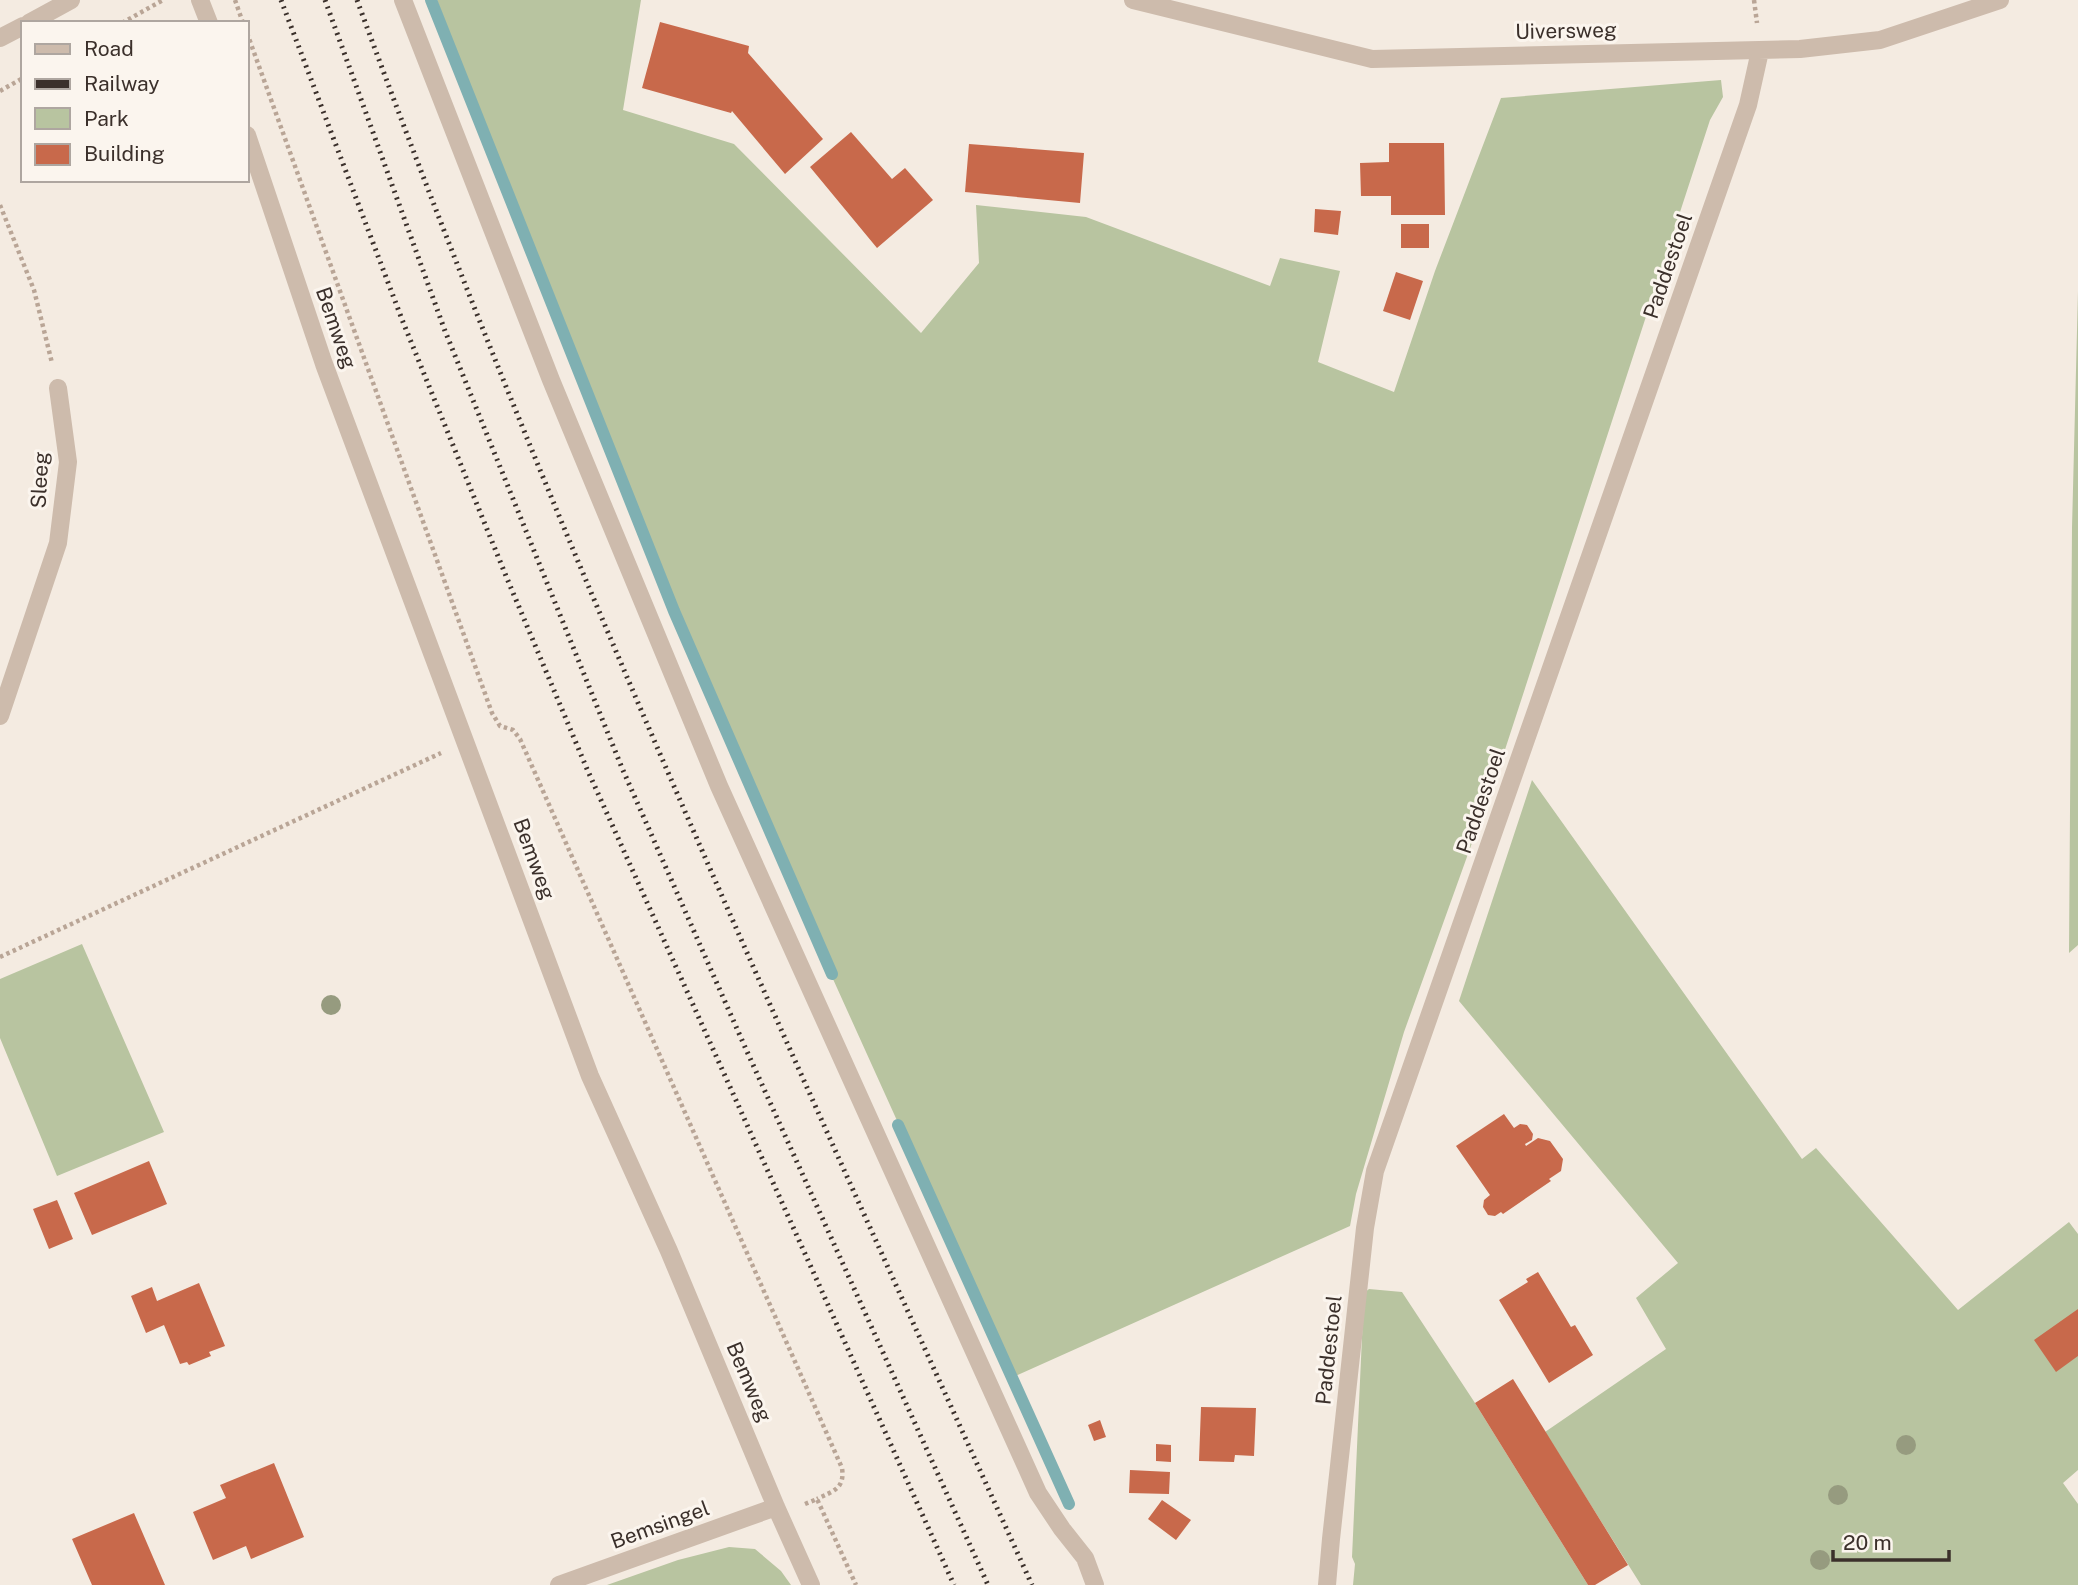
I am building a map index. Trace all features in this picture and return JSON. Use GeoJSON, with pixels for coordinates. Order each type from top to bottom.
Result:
{"type":"FeatureCollection","features":[{"type":"Feature","properties":{"kind":"street"},"geometry":{"type":"LineString","coordinates":[[33,21],[71,0]]}},
{"type":"Feature","properties":{"kind":"street"},"geometry":{"type":"LineString","coordinates":[[200,0],[208,21]]}},
{"type":"Feature","properties":{"kind":"street"},"geometry":{"type":"LineString","coordinates":[[403,0],[551,380],[719,786],[1038,1493],[1085,1558],[1095,1585]]}},
{"type":"Feature","properties":{"kind":"street","name":"Uiversweg"},"geometry":{"type":"LineString","coordinates":[[1133,0],[1372,59],[1800,49],[1880,40],[2000,0]]}},
{"type":"Feature","properties":{"kind":"street"},"geometry":{"type":"LineString","coordinates":[[0,38],[21,27]]}},
{"type":"Feature","properties":{"kind":"street","name":"Paddestoel"},"geometry":{"type":"LineString","coordinates":[[1327,1585],[1365,1228],[1375,1171],[1748,105],[1760,51]]}},
{"type":"Feature","properties":{"kind":"street","name":"Bemweg"},"geometry":{"type":"LineString","coordinates":[[248,138],[329,377],[590,1076],[669,1251],[811,1585]]}},
{"type":"Feature","properties":{"kind":"street","name":"Sleeg"},"geometry":{"type":"LineString","coordinates":[[0,716],[58,543],[68,462],[58,388]]}},
{"type":"Feature","properties":{"kind":"street","name":"Bemsingel"},"geometry":{"type":"LineString","coordinates":[[559,1585],[778,1511]]}},
{"type":"Feature","properties":{"kind":"path"},"geometry":{"type":"LineString","coordinates":[[126,21],[163,0]]}},
{"type":"Feature","properties":{"kind":"path"},"geometry":{"type":"LineString","coordinates":[[235,0],[242,21]]}},
{"type":"Feature","properties":{"kind":"path"},"geometry":{"type":"LineString","coordinates":[[248,36],[492,713],[500,726],[513,730],[520,738],[842,1468],[843,1481],[837,1489],[817,1499],[778,1511]]}},
{"type":"Feature","properties":{"kind":"path"},"geometry":{"type":"LineString","coordinates":[[0,90],[21,79]]}},
{"type":"Feature","properties":{"kind":"path"},"geometry":{"type":"LineString","coordinates":[[0,205],[34,290],[58,388]]}},
{"type":"Feature","properties":{"kind":"path"},"geometry":{"type":"LineString","coordinates":[[0,957],[466,742]]}},
{"type":"Feature","properties":{"kind":"path"},"geometry":{"type":"LineString","coordinates":[[817,1499],[856,1585]]}},
{"type":"Feature","properties":{"kind":"green space"},"geometry":{"type":"Polygon","coordinates":[[[437,0],[641,0],[623,110],[734,144],[921,333],[979,263],[976,205],[1086,217],[1270,286],[1280,258],[1340,271],[1318,362],[1394,392],[1435,271],[1501,98],[1721,80],[1723,97],[1710,120],[1500,765],[1404,1032],[1356,1194],[1350,1226],[1013,1377],[828,968],[710,698],[538,268],[437,0]]]}},
{"type":"Feature","properties":{"kind":"green space"},"geometry":{"type":"Polygon","coordinates":[[[2078,291],[2078,945],[2069,953],[2072,528],[2078,291]]]}},
{"type":"Feature","properties":{"kind":"green space"},"geometry":{"type":"Polygon","coordinates":[[[1532,780],[1802,1159],[1816,1148],[1958,1310],[2069,1222],[2078,1234],[2078,1470],[2063,1483],[2078,1504],[2078,1585],[1641,1585],[1545,1432],[1666,1349],[1636,1298],[1678,1263],[1459,1001],[1532,780]]]}},
{"type":"Feature","properties":{"kind":"green space"},"geometry":{"type":"Polygon","coordinates":[[[82,944],[164,1132],[57,1176],[0,1038],[0,979],[82,944]]]}},
{"type":"Feature","properties":{"kind":"green space"},"geometry":{"type":"Polygon","coordinates":[[[1369,1289],[1402,1292],[1475,1403],[1588,1585],[1353,1585],[1364,1293],[1369,1289]]]}},
{"type":"Feature","properties":{"kind":"green space"},"geometry":{"type":"Polygon","coordinates":[[[729,1547],[755,1549],[781,1571],[791,1585],[607,1585],[678,1560],[729,1547]]]}},
{"type":"Feature","properties":{"kind":"building"},"geometry":{"type":"Polygon","coordinates":[[[660,22],[749,46],[748,53],[823,139],[785,174],[732,111],[731,113],[642,88],[660,22]]]}},
{"type":"Feature","properties":{"kind":"building"},"geometry":{"type":"Polygon","coordinates":[[[851,132],[892,179],[905,168],[933,200],[877,248],[810,167],[851,132]]]}},
{"type":"Feature","properties":{"kind":"building"},"geometry":{"type":"Polygon","coordinates":[[[1389,143],[1444,143],[1445,215],[1391,215],[1391,196],[1361,196],[1360,163],[1389,162],[1389,143]]]}},
{"type":"Feature","properties":{"kind":"building"},"geometry":{"type":"Polygon","coordinates":[[[969,144],[1084,153],[1080,203],[965,192],[969,144]]]}},
{"type":"Feature","properties":{"kind":"building"},"geometry":{"type":"Polygon","coordinates":[[[1315,209],[1341,211],[1338,235],[1314,232],[1315,209]]]}},
{"type":"Feature","properties":{"kind":"building"},"geometry":{"type":"Polygon","coordinates":[[[1401,224],[1429,224],[1429,248],[1401,248],[1401,224]]]}},
{"type":"Feature","properties":{"kind":"building"},"geometry":{"type":"Polygon","coordinates":[[[1396,272],[1423,281],[1410,320],[1383,311],[1396,272]]]}},
{"type":"Feature","properties":{"kind":"building"},"geometry":{"type":"Polygon","coordinates":[[[1504,1114],[1514,1128],[1520,1124],[1527,1125],[1533,1134],[1532,1140],[1525,1144],[1526,1146],[1538,1138],[1550,1141],[1563,1159],[1561,1171],[1549,1179],[1551,1181],[1503,1214],[1501,1212],[1495,1216],[1488,1215],[1483,1207],[1484,1200],[1490,1195],[1456,1146],[1504,1114]]]}},
{"type":"Feature","properties":{"kind":"building"},"geometry":{"type":"Polygon","coordinates":[[[149,1161],[167,1204],[92,1235],[74,1193],[149,1161]]]}},
{"type":"Feature","properties":{"kind":"building"},"geometry":{"type":"Polygon","coordinates":[[[57,1200],[73,1239],[49,1249],[33,1209],[57,1200]]]}},
{"type":"Feature","properties":{"kind":"building"},"geometry":{"type":"Polygon","coordinates":[[[1538,1272],[1571,1327],[1575,1325],[1593,1355],[1549,1383],[1499,1300],[1528,1282],[1526,1279],[1538,1272]]]}},
{"type":"Feature","properties":{"kind":"building"},"geometry":{"type":"Polygon","coordinates":[[[199,1283],[225,1346],[209,1352],[211,1356],[189,1365],[187,1362],[180,1364],[164,1325],[146,1333],[131,1296],[152,1287],[157,1301],[199,1283]]]}},
{"type":"Feature","properties":{"kind":"building"},"geometry":{"type":"Polygon","coordinates":[[[2078,1309],[2078,1356],[2056,1372],[2034,1340],[2078,1309]]]}},
{"type":"Feature","properties":{"kind":"building"},"geometry":{"type":"Polygon","coordinates":[[[1513,1379],[1628,1565],[1595,1585],[1588,1585],[1475,1403],[1513,1379]]]}},
{"type":"Feature","properties":{"kind":"building"},"geometry":{"type":"Polygon","coordinates":[[[1201,1407],[1256,1408],[1254,1456],[1235,1455],[1234,1462],[1199,1461],[1201,1407]]]}},
{"type":"Feature","properties":{"kind":"building"},"geometry":{"type":"Polygon","coordinates":[[[1100,1420],[1106,1437],[1094,1441],[1088,1425],[1100,1420]]]}},
{"type":"Feature","properties":{"kind":"building"},"geometry":{"type":"Polygon","coordinates":[[[1156,1444],[1171,1445],[1171,1462],[1156,1461],[1156,1444]]]}},
{"type":"Feature","properties":{"kind":"building"},"geometry":{"type":"Polygon","coordinates":[[[274,1463],[304,1537],[251,1559],[246,1546],[213,1560],[193,1512],[226,1498],[220,1485],[274,1463]]]}},
{"type":"Feature","properties":{"kind":"building"},"geometry":{"type":"Polygon","coordinates":[[[1130,1470],[1170,1472],[1169,1494],[1129,1493],[1130,1470]]]}},
{"type":"Feature","properties":{"kind":"building"},"geometry":{"type":"Polygon","coordinates":[[[1162,1500],[1191,1520],[1176,1540],[1148,1519],[1162,1500]]]}},
{"type":"Feature","properties":{"kind":"building"},"geometry":{"type":"Polygon","coordinates":[[[134,1513],[165,1585],[92,1585],[72,1539],[134,1513]]]}},
{"type":"Feature","properties":{"kind":"waterway"},"geometry":{"type":"LineString","coordinates":[[431,0],[674,611],[832,974]]}},
{"type":"Feature","properties":{"kind":"waterway"},"geometry":{"type":"LineString","coordinates":[[898,1125],[1069,1504]]}},
{"type":"Feature","properties":{"kind":"railway"},"geometry":{"type":"LineString","coordinates":[[281,0],[403,322],[587,769],[954,1585]]}},
{"type":"Feature","properties":{"kind":"railway"},"geometry":{"type":"LineString","coordinates":[[325,0],[445,331],[622,768],[988,1585]]}},
{"type":"Feature","properties":{"kind":"railway"},"geometry":{"type":"LineString","coordinates":[[357,0],[512,402],[595,601],[766,996],[1032,1585]]}}]}
